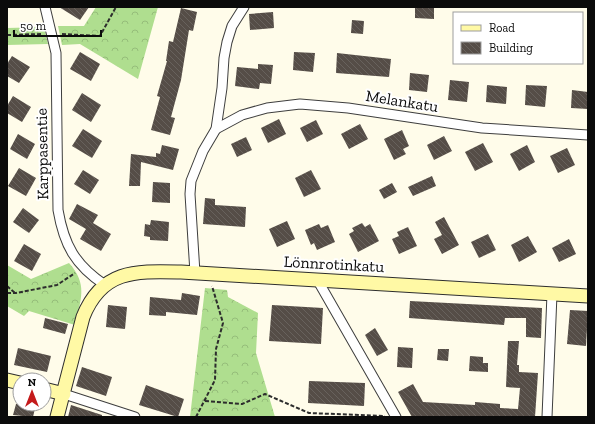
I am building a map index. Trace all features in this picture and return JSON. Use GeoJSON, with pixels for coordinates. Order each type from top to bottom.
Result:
{"type":"FeatureCollection","features":[{"type":"Feature","properties":{"kind":"street","name":"Karppasentie"},"geometry":{"type":"LineString","coordinates":[[45,7],[56,52],[58,210],[63,237],[83,268],[105,285]]}},
{"type":"Feature","properties":{"kind":"street"},"geometry":{"type":"LineString","coordinates":[[195,273],[190,202],[191,181],[203,151],[216,129],[227,42],[232,26],[244,7]]}},
{"type":"Feature","properties":{"kind":"street","name":"Melankatu"},"geometry":{"type":"LineString","coordinates":[[216,129],[242,115],[267,108],[300,104],[348,108],[482,128],[588,135]]}},
{"type":"Feature","properties":{"kind":"street","name":"Lönnrotinkatu"},"geometry":{"type":"LineString","coordinates":[[57,417],[64,394],[82,317],[89,302],[96,292],[105,285],[130,273],[146,271],[195,273],[588,296]]}},
{"type":"Feature","properties":{"kind":"street"},"geometry":{"type":"LineString","coordinates":[[318,281],[392,417]]}},
{"type":"Feature","properties":{"kind":"street"},"geometry":{"type":"LineString","coordinates":[[547,417],[552,294]]}},
{"type":"Feature","properties":{"kind":"street"},"geometry":{"type":"LineString","coordinates":[[52,391],[135,417]]}},
{"type":"Feature","properties":{"kind":"path"},"geometry":{"type":"LineString","coordinates":[[7,35],[52,34],[100,36],[116,7]]}},
{"type":"Feature","properties":{"kind":"path"},"geometry":{"type":"LineString","coordinates":[[7,293],[16,294],[57,285],[83,268]]}},
{"type":"Feature","properties":{"kind":"path"},"geometry":{"type":"LineString","coordinates":[[196,417],[215,380],[216,349],[223,323],[211,283]]}},
{"type":"Feature","properties":{"kind":"path"},"geometry":{"type":"LineString","coordinates":[[7,286],[16,294]]}},
{"type":"Feature","properties":{"kind":"path"},"geometry":{"type":"LineString","coordinates":[[205,401],[242,404],[265,394],[309,413],[392,417]]}},
{"type":"Feature","properties":{"kind":"green space"},"geometry":{"type":"Polygon","coordinates":[[[96,7],[158,7],[138,79],[80,44],[62,45],[58,26],[84,26],[96,7]]]}},
{"type":"Feature","properties":{"kind":"green space"},"geometry":{"type":"Polygon","coordinates":[[[44,27],[48,44],[7,45],[7,28],[44,27]]]}},
{"type":"Feature","properties":{"kind":"green space"},"geometry":{"type":"Polygon","coordinates":[[[69,263],[79,278],[81,285],[81,299],[75,325],[29,311],[24,316],[7,306],[7,265],[31,279],[69,263]]]}},
{"type":"Feature","properties":{"kind":"green space"},"geometry":{"type":"Polygon","coordinates":[[[205,288],[227,290],[228,297],[258,313],[256,353],[275,417],[190,417],[205,288]]]}},
{"type":"Feature","properties":{"kind":"building"},"geometry":{"type":"Polygon","coordinates":[[[59,7],[89,7],[80,20],[59,7]]]}},
{"type":"Feature","properties":{"kind":"building"},"geometry":{"type":"Polygon","coordinates":[[[415,7],[434,7],[434,19],[415,18],[415,7]]]}},
{"type":"Feature","properties":{"kind":"building"},"geometry":{"type":"Polygon","coordinates":[[[181,8],[197,12],[193,31],[189,30],[181,80],[171,117],[175,118],[170,135],[151,130],[160,97],[157,96],[167,61],[169,41],[173,42],[181,8]]]}},
{"type":"Feature","properties":{"kind":"building"},"geometry":{"type":"Polygon","coordinates":[[[273,12],[274,28],[250,30],[249,14],[273,12]]]}},
{"type":"Feature","properties":{"kind":"building"},"geometry":{"type":"Polygon","coordinates":[[[352,20],[364,21],[363,34],[351,33],[352,20]]]}},
{"type":"Feature","properties":{"kind":"building"},"geometry":{"type":"Polygon","coordinates":[[[80,52],[100,64],[91,81],[70,69],[80,52]]]}},
{"type":"Feature","properties":{"kind":"building"},"geometry":{"type":"Polygon","coordinates":[[[294,52],[315,53],[313,72],[293,70],[294,52]]]}},
{"type":"Feature","properties":{"kind":"building"},"geometry":{"type":"Polygon","coordinates":[[[337,53],[391,59],[389,77],[336,73],[337,53]]]}},
{"type":"Feature","properties":{"kind":"building"},"geometry":{"type":"Polygon","coordinates":[[[12,56],[30,67],[19,83],[7,76],[7,64],[12,56]]]}},
{"type":"Feature","properties":{"kind":"building"},"geometry":{"type":"Polygon","coordinates":[[[258,64],[273,65],[271,84],[260,83],[259,89],[235,86],[237,67],[258,69],[258,64]]]}},
{"type":"Feature","properties":{"kind":"building"},"geometry":{"type":"Polygon","coordinates":[[[410,73],[429,75],[427,92],[409,90],[410,73]]]}},
{"type":"Feature","properties":{"kind":"building"},"geometry":{"type":"Polygon","coordinates":[[[450,80],[469,82],[467,102],[448,100],[450,80]]]}},
{"type":"Feature","properties":{"kind":"building"},"geometry":{"type":"Polygon","coordinates":[[[487,85],[507,87],[506,104],[486,102],[487,85]]]}},
{"type":"Feature","properties":{"kind":"building"},"geometry":{"type":"Polygon","coordinates":[[[526,85],[547,86],[545,107],[525,105],[526,85]]]}},
{"type":"Feature","properties":{"kind":"building"},"geometry":{"type":"Polygon","coordinates":[[[572,90],[588,92],[588,109],[571,108],[572,90]]]}},
{"type":"Feature","properties":{"kind":"building"},"geometry":{"type":"Polygon","coordinates":[[[82,93],[101,105],[91,122],[72,110],[82,93]]]}},
{"type":"Feature","properties":{"kind":"building"},"geometry":{"type":"Polygon","coordinates":[[[13,96],[31,107],[22,122],[7,113],[7,106],[13,96]]]}},
{"type":"Feature","properties":{"kind":"building"},"geometry":{"type":"Polygon","coordinates":[[[279,119],[286,134],[268,143],[261,128],[279,119]]]}},
{"type":"Feature","properties":{"kind":"building"},"geometry":{"type":"Polygon","coordinates":[[[316,120],[323,134],[307,142],[300,128],[316,120]]]}},
{"type":"Feature","properties":{"kind":"building"},"geometry":{"type":"Polygon","coordinates":[[[360,124],[368,139],[349,149],[341,134],[360,124]]]}},
{"type":"Feature","properties":{"kind":"building"},"geometry":{"type":"Polygon","coordinates":[[[83,129],[102,141],[92,158],[72,146],[83,129]]]}},
{"type":"Feature","properties":{"kind":"building"},"geometry":{"type":"Polygon","coordinates":[[[402,130],[409,146],[403,149],[406,154],[394,160],[384,139],[402,130]]]}},
{"type":"Feature","properties":{"kind":"building"},"geometry":{"type":"Polygon","coordinates":[[[18,134],[35,144],[27,159],[10,149],[18,134]]]}},
{"type":"Feature","properties":{"kind":"building"},"geometry":{"type":"Polygon","coordinates":[[[444,136],[452,151],[434,160],[427,145],[444,136]]]}},
{"type":"Feature","properties":{"kind":"building"},"geometry":{"type":"Polygon","coordinates":[[[246,137],[252,150],[237,157],[231,144],[246,137]]]}},
{"type":"Feature","properties":{"kind":"building"},"geometry":{"type":"Polygon","coordinates":[[[483,143],[493,162],[475,171],[465,152],[483,143]]]}},
{"type":"Feature","properties":{"kind":"building"},"geometry":{"type":"Polygon","coordinates":[[[162,145],[179,149],[173,170],[141,162],[140,186],[129,186],[131,154],[156,157],[156,153],[160,154],[162,145]]]}},
{"type":"Feature","properties":{"kind":"building"},"geometry":{"type":"Polygon","coordinates":[[[527,145],[535,162],[519,171],[510,154],[527,145]]]}},
{"type":"Feature","properties":{"kind":"building"},"geometry":{"type":"Polygon","coordinates":[[[567,148],[575,165],[558,173],[550,156],[567,148]]]}},
{"type":"Feature","properties":{"kind":"building"},"geometry":{"type":"Polygon","coordinates":[[[19,168],[36,178],[26,196],[8,186],[19,168]]]}},
{"type":"Feature","properties":{"kind":"building"},"geometry":{"type":"Polygon","coordinates":[[[83,170],[99,180],[90,194],[74,184],[83,170]]]}},
{"type":"Feature","properties":{"kind":"building"},"geometry":{"type":"Polygon","coordinates":[[[311,170],[321,189],[304,197],[295,178],[311,170]]]}},
{"type":"Feature","properties":{"kind":"building"},"geometry":{"type":"Polygon","coordinates":[[[432,176],[436,186],[413,196],[408,187],[432,176]]]}},
{"type":"Feature","properties":{"kind":"building"},"geometry":{"type":"Polygon","coordinates":[[[153,182],[170,183],[170,203],[152,202],[153,182]]]}},
{"type":"Feature","properties":{"kind":"building"},"geometry":{"type":"Polygon","coordinates":[[[392,183],[397,192],[384,199],[379,190],[392,183]]]}},
{"type":"Feature","properties":{"kind":"building"},"geometry":{"type":"Polygon","coordinates":[[[205,198],[215,199],[215,205],[246,207],[245,227],[203,224],[205,198]]]}},
{"type":"Feature","properties":{"kind":"building"},"geometry":{"type":"Polygon","coordinates":[[[77,204],[98,215],[93,223],[111,234],[101,251],[80,239],[86,229],[69,219],[77,204]]]}},
{"type":"Feature","properties":{"kind":"building"},"geometry":{"type":"Polygon","coordinates":[[[23,208],[39,220],[29,233],[13,222],[23,208]]]}},
{"type":"Feature","properties":{"kind":"building"},"geometry":{"type":"Polygon","coordinates":[[[444,217],[459,245],[442,254],[434,239],[442,235],[435,222],[444,217]]]}},
{"type":"Feature","properties":{"kind":"building"},"geometry":{"type":"Polygon","coordinates":[[[151,220],[169,222],[168,241],[150,240],[150,237],[144,236],[145,224],[150,225],[151,220]]]}},
{"type":"Feature","properties":{"kind":"building"},"geometry":{"type":"Polygon","coordinates":[[[287,221],[295,239],[277,247],[269,229],[287,221]]]}},
{"type":"Feature","properties":{"kind":"building"},"geometry":{"type":"Polygon","coordinates":[[[362,223],[365,227],[370,224],[379,241],[358,252],[349,234],[354,231],[352,228],[362,223]]]}},
{"type":"Feature","properties":{"kind":"building"},"geometry":{"type":"Polygon","coordinates":[[[319,224],[321,228],[328,225],[335,242],[317,250],[314,243],[311,245],[305,230],[319,224]]]}},
{"type":"Feature","properties":{"kind":"building"},"geometry":{"type":"Polygon","coordinates":[[[408,227],[417,246],[399,254],[392,239],[399,236],[397,232],[408,227]]]}},
{"type":"Feature","properties":{"kind":"building"},"geometry":{"type":"Polygon","coordinates":[[[488,234],[496,250],[479,258],[471,242],[488,234]]]}},
{"type":"Feature","properties":{"kind":"building"},"geometry":{"type":"Polygon","coordinates":[[[528,236],[537,252],[519,262],[511,245],[528,236]]]}},
{"type":"Feature","properties":{"kind":"building"},"geometry":{"type":"Polygon","coordinates":[[[569,239],[576,254],[559,262],[552,248],[569,239]]]}},
{"type":"Feature","properties":{"kind":"building"},"geometry":{"type":"Polygon","coordinates":[[[24,244],[41,254],[32,271],[14,261],[24,244]]]}},
{"type":"Feature","properties":{"kind":"building"},"geometry":{"type":"Polygon","coordinates":[[[182,293],[200,296],[197,315],[166,312],[166,316],[149,315],[150,297],[181,300],[182,293]]]}},
{"type":"Feature","properties":{"kind":"building"},"geometry":{"type":"Polygon","coordinates":[[[410,301],[542,308],[541,338],[526,337],[526,318],[505,318],[504,325],[409,318],[410,301]]]}},
{"type":"Feature","properties":{"kind":"building"},"geometry":{"type":"Polygon","coordinates":[[[108,305],[127,307],[125,329],[106,327],[108,305]]]}},
{"type":"Feature","properties":{"kind":"building"},"geometry":{"type":"Polygon","coordinates":[[[272,305],[323,308],[321,344],[269,341],[272,305]]]}},
{"type":"Feature","properties":{"kind":"building"},"geometry":{"type":"Polygon","coordinates":[[[570,310],[588,311],[586,346],[567,344],[570,310]]]}},
{"type":"Feature","properties":{"kind":"building"},"geometry":{"type":"Polygon","coordinates":[[[45,318],[68,324],[65,334],[43,328],[45,318]]]}},
{"type":"Feature","properties":{"kind":"building"},"geometry":{"type":"Polygon","coordinates":[[[375,328],[388,350],[377,356],[365,335],[375,328]]]}},
{"type":"Feature","properties":{"kind":"building"},"geometry":{"type":"Polygon","coordinates":[[[508,341],[519,341],[517,365],[519,365],[519,372],[538,373],[535,417],[412,417],[398,392],[413,384],[423,402],[475,405],[475,402],[500,404],[500,408],[518,409],[520,388],[506,387],[508,341]]]}},
{"type":"Feature","properties":{"kind":"building"},"geometry":{"type":"Polygon","coordinates":[[[398,347],[413,348],[412,368],[397,367],[398,347]]]}},
{"type":"Feature","properties":{"kind":"building"},"geometry":{"type":"Polygon","coordinates":[[[18,348],[51,356],[47,372],[14,365],[18,348]]]}},
{"type":"Feature","properties":{"kind":"building"},"geometry":{"type":"Polygon","coordinates":[[[438,349],[449,349],[448,361],[437,360],[438,349]]]}},
{"type":"Feature","properties":{"kind":"building"},"geometry":{"type":"Polygon","coordinates":[[[470,356],[483,357],[483,363],[488,363],[488,372],[469,371],[470,356]]]}},
{"type":"Feature","properties":{"kind":"building"},"geometry":{"type":"Polygon","coordinates":[[[82,367],[112,377],[106,396],[76,386],[82,367]]]}},
{"type":"Feature","properties":{"kind":"building"},"geometry":{"type":"Polygon","coordinates":[[[309,381],[365,383],[364,406],[308,403],[309,381]]]}},
{"type":"Feature","properties":{"kind":"building"},"geometry":{"type":"Polygon","coordinates":[[[146,385],[184,399],[178,417],[139,405],[146,385]]]}},
{"type":"Feature","properties":{"kind":"building"},"geometry":{"type":"Polygon","coordinates":[[[71,405],[102,415],[102,417],[68,417],[71,405]]]}},
{"type":"Feature","properties":{"kind":"building"},"geometry":{"type":"Polygon","coordinates":[[[14,412],[34,412],[33,417],[13,415],[14,412]]]}}]}
